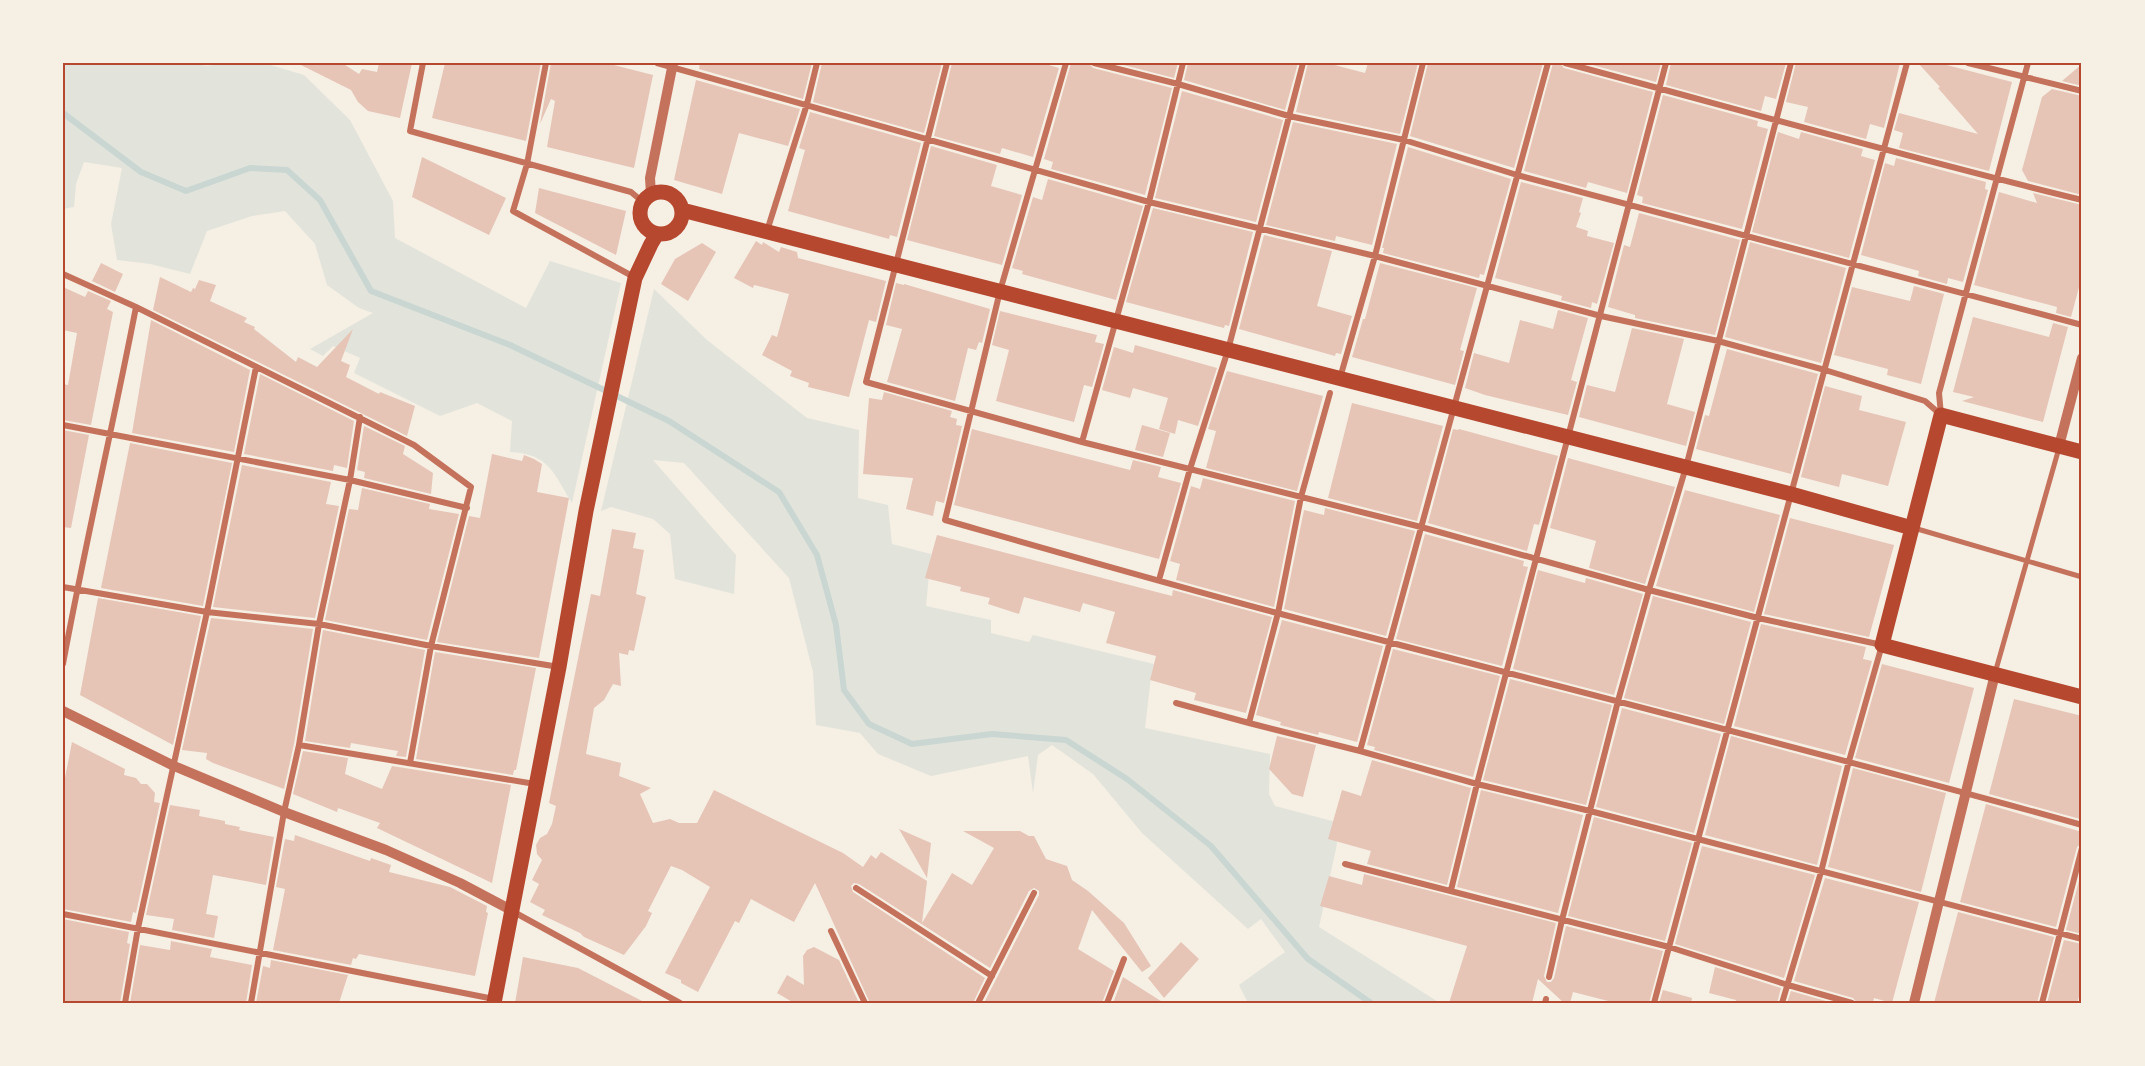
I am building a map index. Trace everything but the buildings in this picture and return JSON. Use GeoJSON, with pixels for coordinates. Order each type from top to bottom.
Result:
{"type":"FeatureCollection","features":[{"type":"Feature","properties":{"kind":"main road"},"geometry":{"type":"LineString","coordinates":[[664,192],[676,197],[682,210],[680,223],[670,232],[657,234],[646,227],[640,215],[647,198],[664,192]]}},
{"type":"Feature","properties":{"kind":"main road"},"geometry":{"type":"LineString","coordinates":[[682,210],[1791,494],[1912,528]]}},
{"type":"Feature","properties":{"kind":"main road"},"geometry":{"type":"LineString","coordinates":[[494,1001],[559,667],[586,511],[635,278],[657,234]]}},
{"type":"Feature","properties":{"kind":"main road"},"geometry":{"type":"LineString","coordinates":[[2082,452],[1941,415],[1882,645],[2082,697]]}},
{"type":"Feature","properties":{"kind":"street"},"geometry":{"type":"LineString","coordinates":[[423,63],[410,131],[647,198],[672,64]]}},
{"type":"Feature","properties":{"kind":"street"},"geometry":{"type":"LineString","coordinates":[[546,63],[527,164],[513,211],[635,278]]}},
{"type":"Feature","properties":{"kind":"street"},"geometry":{"type":"LineString","coordinates":[[657,63],[672,64],[1149,202],[1375,256],[1601,316],[1718,341],[1824,370],[1925,401],[1941,415]]}},
{"type":"Feature","properties":{"kind":"street"},"geometry":{"type":"LineString","coordinates":[[767,231],[807,104],[817,63]]}},
{"type":"Feature","properties":{"kind":"street"},"geometry":{"type":"LineString","coordinates":[[947,63],[866,382],[1082,442],[1422,527],[1649,590],[1758,618],[1882,645],[1821,872],[1782,1003]]}},
{"type":"Feature","properties":{"kind":"street"},"geometry":{"type":"LineString","coordinates":[[1065,63],[1000,291],[945,520],[1278,613],[1849,761],[2082,825]]}},
{"type":"Feature","properties":{"kind":"street"},"geometry":{"type":"LineString","coordinates":[[1094,63],[1289,116],[1404,140],[1517,175],[2082,325]]}},
{"type":"Feature","properties":{"kind":"street"},"geometry":{"type":"LineString","coordinates":[[1082,442],[1149,202],[1183,63]]}},
{"type":"Feature","properties":{"kind":"street"},"geometry":{"type":"LineString","coordinates":[[1159,580],[1190,469],[1228,350],[1303,63]]}},
{"type":"Feature","properties":{"kind":"street"},"geometry":{"type":"LineString","coordinates":[[1340,378],[1375,256],[1423,63]]}},
{"type":"Feature","properties":{"kind":"street"},"geometry":{"type":"LineString","coordinates":[[1360,751],[1548,63]]}},
{"type":"Feature","properties":{"kind":"street"},"geometry":{"type":"LineString","coordinates":[[1565,63],[1776,119],[1884,151],[2082,200]]}},
{"type":"Feature","properties":{"kind":"street"},"geometry":{"type":"LineString","coordinates":[[1451,890],[1666,63]]}},
{"type":"Feature","properties":{"kind":"street"},"geometry":{"type":"LineString","coordinates":[[1549,977],[1618,701],[1686,467],[1791,63]]}},
{"type":"Feature","properties":{"kind":"street"},"geometry":{"type":"LineString","coordinates":[[1653,1003],[1907,63]]}},
{"type":"Feature","properties":{"kind":"street"},"geometry":{"type":"LineString","coordinates":[[1968,63],[2082,91]]}},
{"type":"Feature","properties":{"kind":"street"},"geometry":{"type":"LineString","coordinates":[[1941,415],[1940,393],[2028,63]]}},
{"type":"Feature","properties":{"kind":"street"},"geometry":{"type":"LineString","coordinates":[[63,274],[136,307],[414,445],[471,487],[431,646],[410,763]]}},
{"type":"Feature","properties":{"kind":"street"},"geometry":{"type":"LineString","coordinates":[[63,664],[136,307]]}},
{"type":"Feature","properties":{"kind":"street"},"geometry":{"type":"LineString","coordinates":[[1914,1003],[1995,674],[2082,358]]}},
{"type":"Feature","properties":{"kind":"street"},"geometry":{"type":"LineString","coordinates":[[125,1003],[138,928],[207,612],[256,367]]}},
{"type":"Feature","properties":{"kind":"street"},"geometry":{"type":"LineString","coordinates":[[1249,723],[1278,613],[1301,497],[1330,393]]}},
{"type":"Feature","properties":{"kind":"street"},"geometry":{"type":"LineString","coordinates":[[251,1003],[319,624],[350,480],[360,417]]}},
{"type":"Feature","properties":{"kind":"street"},"geometry":{"type":"LineString","coordinates":[[63,425],[350,480],[467,508]]}},
{"type":"Feature","properties":{"kind":"street"},"geometry":{"type":"LineString","coordinates":[[1912,528],[2082,577]]}},
{"type":"Feature","properties":{"kind":"street"},"geometry":{"type":"LineString","coordinates":[[63,586],[207,612],[319,624],[431,646],[559,667]]}},
{"type":"Feature","properties":{"kind":"street"},"geometry":{"type":"LineString","coordinates":[[1176,703],[1477,784],[1590,811],[2082,939]]}},
{"type":"Feature","properties":{"kind":"street"},"geometry":{"type":"LineString","coordinates":[[63,711],[174,766],[285,812],[386,849],[460,883],[680,1003]]}},
{"type":"Feature","properties":{"kind":"street"},"geometry":{"type":"LineString","coordinates":[[299,745],[537,784]]}},
{"type":"Feature","properties":{"kind":"street"},"geometry":{"type":"LineString","coordinates":[[2042,1003],[2082,848]]}},
{"type":"Feature","properties":{"kind":"street"},"geometry":{"type":"LineString","coordinates":[[1345,864],[1669,947],[1852,1003]]}},
{"type":"Feature","properties":{"kind":"street"},"geometry":{"type":"LineString","coordinates":[[856,888],[992,976]]}},
{"type":"Feature","properties":{"kind":"street"},"geometry":{"type":"LineString","coordinates":[[978,1003],[1034,893]]}},
{"type":"Feature","properties":{"kind":"street"},"geometry":{"type":"LineString","coordinates":[[63,914],[494,1001]]}},
{"type":"Feature","properties":{"kind":"street"},"geometry":{"type":"LineString","coordinates":[[831,932],[865,1003]]}},
{"type":"Feature","properties":{"kind":"street"},"geometry":{"type":"LineString","coordinates":[[1107,1003],[1124,959]]}},
{"type":"Feature","properties":{"kind":"shaded area"},"geometry":{"type":"Polygon","coordinates":[[[63,63],[195,63],[206,66],[227,63],[264,63],[304,75],[350,120],[393,201],[395,238],[526,308],[550,261],[621,283],[572,503],[555,474],[542,461],[510,452],[512,421],[477,403],[440,416],[354,373],[360,358],[333,346],[323,356],[310,349],[373,313],[359,308],[327,285],[315,244],[285,211],[252,216],[207,231],[190,274],[150,264],[117,260],[111,224],[122,168],[84,162],[76,184],[74,207],[63,209],[63,63]]]}},
{"type":"Feature","properties":{"kind":"shaded area"},"geometry":{"type":"Polygon","coordinates":[[[654,289],[707,340],[807,418],[859,430],[858,498],[888,505],[892,544],[931,554],[926,606],[991,620],[991,633],[1029,642],[1033,635],[1154,664],[1145,728],[1270,754],[1269,794],[1275,806],[1336,822],[1337,844],[1319,927],[1440,1003],[1248,1003],[1239,985],[1285,952],[1261,919],[1248,929],[1142,833],[1093,774],[1052,745],[1038,755],[1033,793],[1028,756],[931,776],[878,754],[860,733],[816,725],[813,672],[789,578],[684,463],[653,460],[736,555],[734,594],[675,579],[670,534],[653,519],[611,507],[601,511],[654,289]]]}},
{"type":"Feature","properties":{"kind":"waterway"},"geometry":{"type":"LineString","coordinates":[[63,113],[141,172],[186,191],[250,168],[287,170],[320,200],[371,291],[510,345],[669,421],[779,492],[817,555],[836,625],[844,690],[869,724],[912,744],[992,734],[1066,740],[1127,779],[1211,846],[1308,959],[1371,1003]]}}]}
